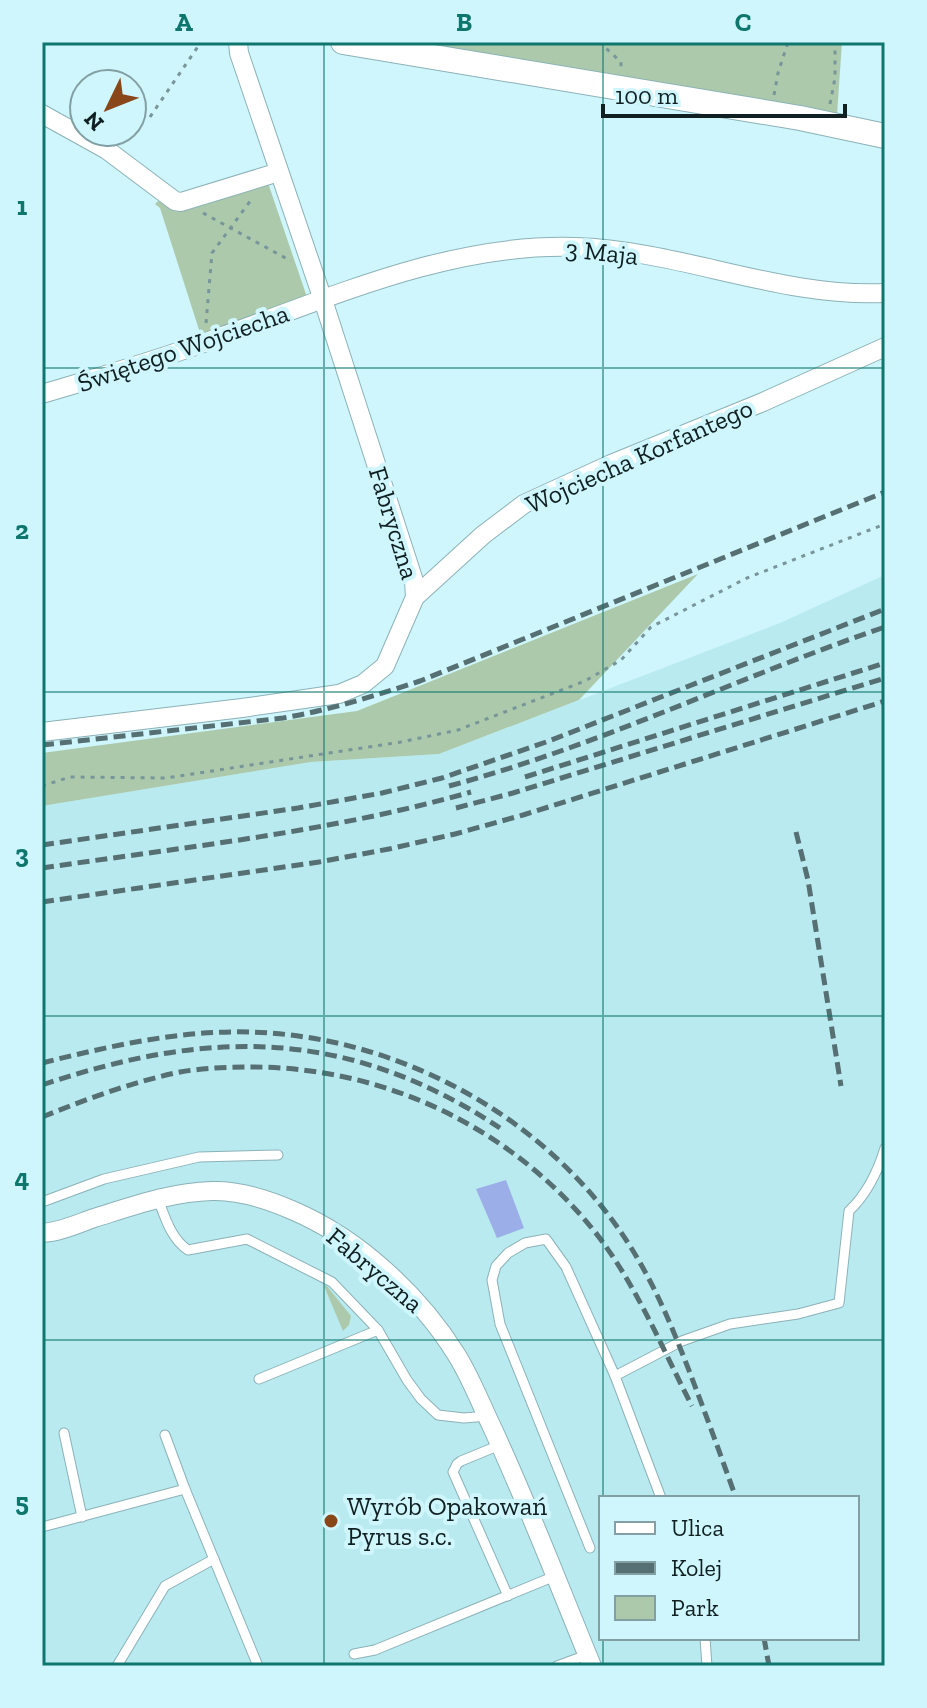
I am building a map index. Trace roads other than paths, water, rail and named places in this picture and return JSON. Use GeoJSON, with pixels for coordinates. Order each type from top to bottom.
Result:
{"type":"FeatureCollection","features":[{"type":"Feature","properties":{"kind":"street","name":"Fabryczna"},"geometry":{"type":"LineString","coordinates":[[42,732],[339,694],[363,684],[385,666],[415,597],[414,581],[323,300],[274,174],[238,42]]}},
{"type":"Feature","properties":{"kind":"street"},"geometry":{"type":"LineString","coordinates":[[343,42],[884,133]]}},
{"type":"Feature","properties":{"kind":"street"},"geometry":{"type":"LineString","coordinates":[[42,114],[107,150],[169,199],[181,202],[274,174]]}},
{"type":"Feature","properties":{"kind":"street","name":"3 Maja"},"geometry":{"type":"LineString","coordinates":[[323,300],[442,262],[488,252],[536,247],[615,251],[800,287],[857,294],[885,293]]}},
{"type":"Feature","properties":{"kind":"street","name":"Świętego Wojciecha"},"geometry":{"type":"LineString","coordinates":[[42,394],[204,343],[323,300]]}},
{"type":"Feature","properties":{"kind":"street","name":"Wojciecha Korfantego"},"geometry":{"type":"LineString","coordinates":[[415,597],[483,535],[524,504],[885,347]]}},
{"type":"Feature","properties":{"kind":"street","name":"Fabryczna"},"geometry":{"type":"LineString","coordinates":[[42,1233],[181,1193],[215,1191],[281,1205],[312,1219],[352,1244],[419,1303],[458,1356],[500,1445],[589,1660]]}},
{"type":"Feature","properties":{"kind":"lane"},"geometry":{"type":"LineString","coordinates":[[615,1376],[682,1341],[730,1324],[798,1314],[839,1303],[849,1211],[860,1201],[885,1148]]}},
{"type":"Feature","properties":{"kind":"lane"},"geometry":{"type":"LineString","coordinates":[[42,1202],[104,1179],[199,1157],[278,1155]]}},
{"type":"Feature","properties":{"kind":"lane"},"geometry":{"type":"LineString","coordinates":[[158,1199],[174,1237],[188,1250],[247,1239],[332,1282],[378,1330],[407,1380],[438,1415],[464,1418],[487,1416]]}},
{"type":"Feature","properties":{"kind":"lane"},"geometry":{"type":"LineString","coordinates":[[590,1548],[500,1324],[492,1280],[496,1266],[508,1253],[525,1243],[546,1239],[566,1267],[615,1376],[660,1496]]}},
{"type":"Feature","properties":{"kind":"lane"},"geometry":{"type":"LineString","coordinates":[[259,1379],[378,1330]]}},
{"type":"Feature","properties":{"kind":"lane"},"geometry":{"type":"LineString","coordinates":[[64,1433],[82,1517]]}},
{"type":"Feature","properties":{"kind":"lane"},"geometry":{"type":"LineString","coordinates":[[165,1435],[258,1666]]}},
{"type":"Feature","properties":{"kind":"lane"},"geometry":{"type":"LineString","coordinates":[[500,1445],[461,1461],[453,1472],[508,1596]]}},
{"type":"Feature","properties":{"kind":"lane"},"geometry":{"type":"LineString","coordinates":[[42,1527],[185,1489]]}},
{"type":"Feature","properties":{"kind":"lane"},"geometry":{"type":"LineString","coordinates":[[117,1666],[165,1586],[214,1559]]}},
{"type":"Feature","properties":{"kind":"lane"},"geometry":{"type":"LineString","coordinates":[[354,1654],[375,1650],[555,1576]]}},
{"type":"Feature","properties":{"kind":"lane"},"geometry":{"type":"LineString","coordinates":[[705,1640],[707,1666]]}},
{"type":"Feature","properties":{"kind":"lane"},"geometry":{"type":"LineString","coordinates":[[557,1666],[589,1660]]}},
{"type":"Feature","properties":{"kind":"water"},"geometry":{"type":"Polygon","coordinates":[[[506,1180],[524,1228],[497,1238],[476,1189],[506,1180]]]}},
{"type":"Feature","properties":{"kind":"railway"},"geometry":{"type":"LineString","coordinates":[[42,745],[283,718],[369,697],[420,681],[885,492]]}},
{"type":"Feature","properties":{"kind":"railway"},"geometry":{"type":"LineString","coordinates":[[42,845],[298,808],[382,793],[442,778],[549,741],[885,609]]}},
{"type":"Feature","properties":{"kind":"railway"},"geometry":{"type":"LineString","coordinates":[[449,786],[560,751],[885,627]]}},
{"type":"Feature","properties":{"kind":"railway"},"geometry":{"type":"LineString","coordinates":[[525,777],[885,663]]}},
{"type":"Feature","properties":{"kind":"railway"},"geometry":{"type":"LineString","coordinates":[[456,808],[885,678]]}},
{"type":"Feature","properties":{"kind":"railway"},"geometry":{"type":"LineString","coordinates":[[42,902],[319,862],[455,834],[885,701]]}},
{"type":"Feature","properties":{"kind":"railway"},"geometry":{"type":"LineString","coordinates":[[42,868],[311,828],[471,792]]}},
{"type":"Feature","properties":{"kind":"railway"},"geometry":{"type":"LineString","coordinates":[[796,832],[808,880],[841,1086]]}},
{"type":"Feature","properties":{"kind":"railway"},"geometry":{"type":"LineString","coordinates":[[42,1063],[172,1036],[251,1032],[310,1038],[368,1051],[425,1072],[478,1099],[527,1133],[572,1173],[611,1218],[643,1268],[663,1307],[735,1496]]}},
{"type":"Feature","properties":{"kind":"railway"},"geometry":{"type":"LineString","coordinates":[[42,1085],[104,1066],[163,1054],[221,1047],[277,1048],[333,1055],[388,1071],[444,1095],[500,1128]]}},
{"type":"Feature","properties":{"kind":"railway"},"geometry":{"type":"LineString","coordinates":[[42,1117],[162,1076],[243,1067],[302,1070],[350,1078],[442,1110],[485,1134],[525,1162],[562,1195],[595,1232],[636,1295],[692,1406]]}},
{"type":"Feature","properties":{"kind":"railway"},"geometry":{"type":"LineString","coordinates":[[764,1640],[769,1666]]}},
{"type":"Feature","properties":{"kind":"place","name":"Wyrób Opakowań Pyrus s.c."},"geometry":{"type":"Point","coordinates":[331,1521]}}]}
